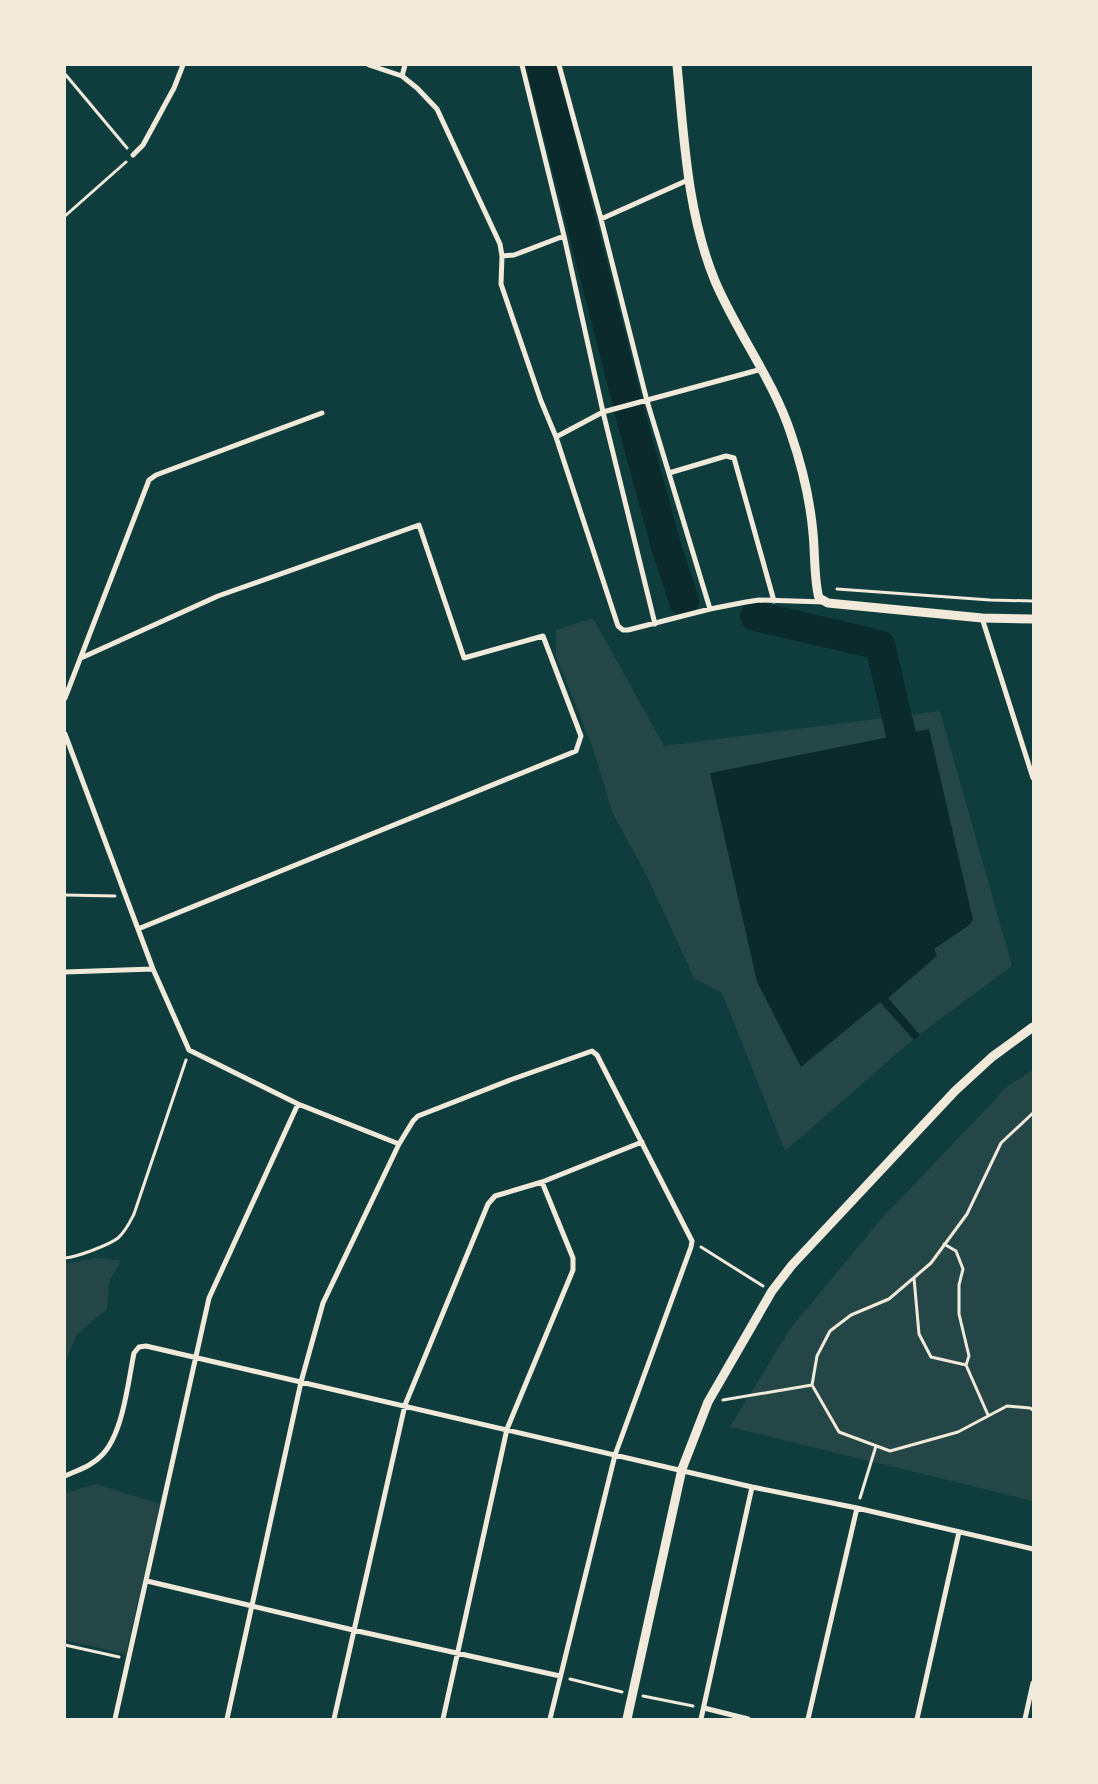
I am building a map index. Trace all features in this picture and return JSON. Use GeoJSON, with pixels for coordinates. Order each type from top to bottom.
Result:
{"type":"FeatureCollection","features":[{"type":"Feature","properties":{"kind":"street"},"geometry":{"type":"LineString","coordinates":[[133,155],[143,145],[174,88],[184,65]]}},
{"type":"Feature","properties":{"kind":"street"},"geometry":{"type":"LineString","coordinates":[[369,65],[402,76],[417,88],[437,109],[500,244],[502,256],[501,284],[541,401],[556,437],[616,623],[623,630],[655,624],[710,609],[759,600],[824,602],[982,618],[1033,618]]}},
{"type":"Feature","properties":{"kind":"street"},"geometry":{"type":"LineString","coordinates":[[402,76],[405,65]]}},
{"type":"Feature","properties":{"kind":"street"},"geometry":{"type":"LineString","coordinates":[[522,65],[564,236],[602,412],[655,624]]}},
{"type":"Feature","properties":{"kind":"street"},"geometry":{"type":"LineString","coordinates":[[559,65],[601,219],[647,401],[710,609]]}},
{"type":"Feature","properties":{"kind":"street"},"geometry":{"type":"LineString","coordinates":[[677,65],[688,180],[705,249],[715,280],[776,397],[790,431],[800,464],[813,533],[819,598],[824,602]]}},
{"type":"Feature","properties":{"kind":"street"},"geometry":{"type":"LineString","coordinates":[[601,219],[688,180]]}},
{"type":"Feature","properties":{"kind":"street"},"geometry":{"type":"LineString","coordinates":[[502,256],[514,255],[564,236]]}},
{"type":"Feature","properties":{"kind":"street"},"geometry":{"type":"LineString","coordinates":[[556,437],[602,412],[762,369]]}},
{"type":"Feature","properties":{"kind":"street"},"geometry":{"type":"LineString","coordinates":[[65,698],[149,480],[156,475],[322,412]]}},
{"type":"Feature","properties":{"kind":"street"},"geometry":{"type":"LineString","coordinates":[[669,474],[726,456],[734,458],[774,601]]}},
{"type":"Feature","properties":{"kind":"street"},"geometry":{"type":"LineString","coordinates":[[81,658],[218,596],[419,525],[464,658],[543,636],[581,736],[576,751],[138,929]]}},
{"type":"Feature","properties":{"kind":"street"},"geometry":{"type":"LineString","coordinates":[[982,618],[1033,777]]}},
{"type":"Feature","properties":{"kind":"street"},"geometry":{"type":"LineString","coordinates":[[65,734],[153,969],[189,1050],[298,1104],[399,1144]]}},
{"type":"Feature","properties":{"kind":"street"},"geometry":{"type":"LineString","coordinates":[[65,972],[153,969]]}},
{"type":"Feature","properties":{"kind":"street"},"geometry":{"type":"LineString","coordinates":[[627,1719],[682,1469],[708,1402],[772,1291],[805,1252],[955,1091],[992,1057],[1033,1027]]}},
{"type":"Feature","properties":{"kind":"street"},"geometry":{"type":"LineString","coordinates":[[227,1719],[301,1382],[323,1303],[399,1144],[418,1116],[510,1080],[592,1051],[597,1055],[692,1241],[690,1253],[615,1455],[550,1719]]}},
{"type":"Feature","properties":{"kind":"street"},"geometry":{"type":"LineString","coordinates":[[115,1719],[209,1298],[298,1104]]}},
{"type":"Feature","properties":{"kind":"street"},"geometry":{"type":"LineString","coordinates":[[334,1719],[405,1405],[488,1204],[495,1196],[542,1182],[642,1142]]}},
{"type":"Feature","properties":{"kind":"street"},"geometry":{"type":"LineString","coordinates":[[443,1719],[507,1429],[573,1270],[573,1258],[542,1182]]}},
{"type":"Feature","properties":{"kind":"street"},"geometry":{"type":"LineString","coordinates":[[65,1476],[93,1463],[112,1443],[119,1424],[134,1353],[139,1347],[146,1346],[682,1469],[752,1487],[857,1508],[1033,1549]]}},
{"type":"Feature","properties":{"kind":"street"},"geometry":{"type":"LineString","coordinates":[[701,1719],[752,1487]]}},
{"type":"Feature","properties":{"kind":"street"},"geometry":{"type":"LineString","coordinates":[[808,1719],[857,1508]]}},
{"type":"Feature","properties":{"kind":"street"},"geometry":{"type":"LineString","coordinates":[[917,1719],[959,1532]]}},
{"type":"Feature","properties":{"kind":"street"},"geometry":{"type":"LineString","coordinates":[[147,1581],[353,1630],[560,1676]]}},
{"type":"Feature","properties":{"kind":"street"},"geometry":{"type":"LineString","coordinates":[[1025,1719],[1033,1682]]}},
{"type":"Feature","properties":{"kind":"street"},"geometry":{"type":"LineString","coordinates":[[704,1708],[748,1719]]}},
{"type":"Feature","properties":{"kind":"path"},"geometry":{"type":"LineString","coordinates":[[65,74],[133,155],[65,216]]}},
{"type":"Feature","properties":{"kind":"path"},"geometry":{"type":"LineString","coordinates":[[818,588],[990,600],[1033,600]]}},
{"type":"Feature","properties":{"kind":"path"},"geometry":{"type":"LineString","coordinates":[[65,895],[126,897]]}},
{"type":"Feature","properties":{"kind":"path"},"geometry":{"type":"LineString","coordinates":[[65,1258],[75,1257],[117,1239],[125,1231],[134,1214],[189,1050]]}},
{"type":"Feature","properties":{"kind":"path"},"geometry":{"type":"LineString","coordinates":[[1033,1112],[1001,1143],[967,1214],[931,1263],[889,1299],[851,1315],[830,1331],[817,1356],[812,1385],[839,1432],[890,1451],[958,1432],[1008,1406],[1030,1408],[1033,1410]]}},
{"type":"Feature","properties":{"kind":"path"},"geometry":{"type":"LineString","coordinates":[[692,1241],[772,1291]]}},
{"type":"Feature","properties":{"kind":"path"},"geometry":{"type":"LineString","coordinates":[[944,1244],[956,1251],[963,1269],[959,1284],[959,1314],[969,1356],[966,1365],[988,1415]]}},
{"type":"Feature","properties":{"kind":"path"},"geometry":{"type":"LineString","coordinates":[[914,1278],[919,1334],[931,1357],[966,1365]]}},
{"type":"Feature","properties":{"kind":"path"},"geometry":{"type":"LineString","coordinates":[[708,1402],[812,1385]]}},
{"type":"Feature","properties":{"kind":"path"},"geometry":{"type":"LineString","coordinates":[[857,1508],[876,1446]]}},
{"type":"Feature","properties":{"kind":"path"},"geometry":{"type":"LineString","coordinates":[[65,1645],[129,1659]]}},
{"type":"Feature","properties":{"kind":"path"},"geometry":{"type":"LineString","coordinates":[[560,1676],[632,1694],[704,1708]]}},
{"type":"Feature","properties":{"kind":"shaded area"},"geometry":{"type":"Polygon","coordinates":[[[593,618],[664,746],[940,711],[1012,966],[916,1037],[785,1151],[722,993],[694,978],[647,876],[612,812],[594,751],[556,656],[556,630],[593,618]]]}},
{"type":"Feature","properties":{"kind":"shaded area"},"geometry":{"type":"Polygon","coordinates":[[[929,729],[973,920],[968,926],[934,949],[937,956],[888,998],[920,1035],[914,1040],[880,1002],[801,1067],[757,982],[710,773],[929,729]]]}},
{"type":"Feature","properties":{"kind":"shaded area"},"geometry":{"type":"Polygon","coordinates":[[[1033,1070],[1033,1501],[730,1427],[790,1329],[882,1218],[1008,1086],[1033,1070]]]}},
{"type":"Feature","properties":{"kind":"shaded area"},"geometry":{"type":"Polygon","coordinates":[[[95,1258],[121,1260],[109,1282],[107,1309],[77,1334],[65,1363],[65,1264],[95,1258]]]}},
{"type":"Feature","properties":{"kind":"shaded area"},"geometry":{"type":"Polygon","coordinates":[[[96,1484],[160,1504],[126,1654],[65,1640],[65,1493],[96,1484]]]}},
{"type":"Feature","properties":{"kind":"waterway"},"geometry":{"type":"LineString","coordinates":[[541,65],[635,432],[666,546],[684,601]]}},
{"type":"Feature","properties":{"kind":"waterway"},"geometry":{"type":"LineString","coordinates":[[755,616],[880,645],[903,743],[890,772]]}}]}
